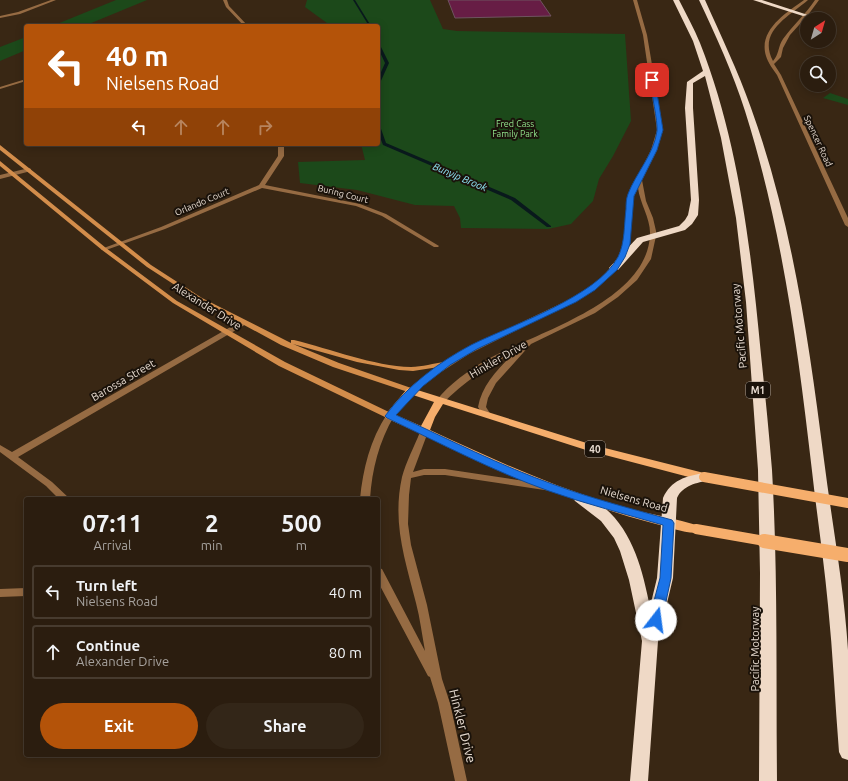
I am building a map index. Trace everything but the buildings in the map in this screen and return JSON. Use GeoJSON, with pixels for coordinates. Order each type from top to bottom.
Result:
{"type":"FeatureCollection","features":[{"type":"Feature","properties":{"kind":"highway","name":"Pacific Motorway"},"geometry":{"type":"LineString","coordinates":[[676,0],[696,41],[707,72],[725,138],[741,218],[751,302],[765,470],[768,573],[768,781]]}},
{"type":"Feature","properties":{"kind":"highway"},"geometry":{"type":"LineString","coordinates":[[702,0],[719,35],[746,104],[762,150],[778,215],[806,360],[836,605],[848,752]]}},
{"type":"Feature","properties":{"kind":"highway"},"geometry":{"type":"LineString","coordinates":[[756,0],[800,13]]}},
{"type":"Feature","properties":{"kind":"highway"},"geometry":{"type":"LineString","coordinates":[[760,0],[800,5]]}},
{"type":"Feature","properties":{"kind":"highway"},"geometry":{"type":"LineString","coordinates":[[614,268],[640,240],[672,232],[685,226],[695,212],[689,108],[690,82],[707,72]]}},
{"type":"Feature","properties":{"kind":"highway"},"geometry":{"type":"LineString","coordinates":[[639,781],[650,641],[665,578],[670,498],[675,489],[688,481],[704,477]]}},
{"type":"Feature","properties":{"kind":"highway"},"geometry":{"type":"LineString","coordinates":[[580,498],[607,518],[622,539],[633,570],[650,641]]}},
{"type":"Feature","properties":{"kind":"main road","name":"Alexander Drive"},"geometry":{"type":"LineString","coordinates":[[0,147],[121,244],[172,281],[260,332],[336,365],[412,391]]}},
{"type":"Feature","properties":{"kind":"main road","name":"Alexander Drive"},"geometry":{"type":"LineString","coordinates":[[0,163],[104,249],[175,302],[295,371],[424,432]]}},
{"type":"Feature","properties":{"kind":"main road"},"geometry":{"type":"LineString","coordinates":[[260,332],[330,353],[370,363],[413,369],[446,364]]}},
{"type":"Feature","properties":{"kind":"main road","name":"40"},"geometry":{"type":"LineString","coordinates":[[412,391],[590,448],[704,477],[848,503]]}},
{"type":"Feature","properties":{"kind":"main road","name":"Hinkler Drive"},"geometry":{"type":"LineString","coordinates":[[390,416],[412,391]]}},
{"type":"Feature","properties":{"kind":"main road","name":"Hinkler Drive"},"geometry":{"type":"LineString","coordinates":[[424,432],[430,417],[440,401]]}},
{"type":"Feature","properties":{"kind":"main road","name":"Nielsens Road"},"geometry":{"type":"LineString","coordinates":[[424,432],[494,465],[580,498],[668,523],[696,529],[848,555]]}},
{"type":"Feature","properties":{"kind":"street"},"geometry":{"type":"LineString","coordinates":[[0,17],[19,13],[54,0]]}},
{"type":"Feature","properties":{"kind":"street"},"geometry":{"type":"LineString","coordinates":[[225,0],[227,6],[244,24]]}},
{"type":"Feature","properties":{"kind":"street","name":"Hinkler Drive"},"geometry":{"type":"LineString","coordinates":[[412,391],[446,364],[474,347],[573,300],[593,288],[614,268],[622,257],[626,244],[632,192],[640,180],[654,150],[660,130],[645,36],[635,0]]}},
{"type":"Feature","properties":{"kind":"street","name":"Spencer Road"},"geometry":{"type":"LineString","coordinates":[[806,0],[778,22],[768,36],[768,57],[773,63],[848,225]]}},
{"type":"Feature","properties":{"kind":"street"},"geometry":{"type":"LineString","coordinates":[[807,12],[817,0]]}},
{"type":"Feature","properties":{"kind":"street"},"geometry":{"type":"LineString","coordinates":[[773,63],[779,57],[785,39],[800,21]]}},
{"type":"Feature","properties":{"kind":"street"},"geometry":{"type":"LineString","coordinates":[[0,88],[24,81]]}},
{"type":"Feature","properties":{"kind":"street"},"geometry":{"type":"LineString","coordinates":[[261,186],[280,156],[280,146]]}},
{"type":"Feature","properties":{"kind":"street"},"geometry":{"type":"LineString","coordinates":[[0,177],[29,170]]}},
{"type":"Feature","properties":{"kind":"street","name":"Hinkler Drive"},"geometry":{"type":"LineString","coordinates":[[440,401],[461,381],[476,370],[498,357],[596,309],[626,288],[632,282],[642,268],[648,255],[653,236],[650,220],[642,198],[640,180]]}},
{"type":"Feature","properties":{"kind":"street","name":"Orlando Court"},"geometry":{"type":"LineString","coordinates":[[104,249],[163,228],[261,186]]}},
{"type":"Feature","properties":{"kind":"street","name":"Buring Court"},"geometry":{"type":"LineString","coordinates":[[261,186],[365,207],[384,215],[436,246]]}},
{"type":"Feature","properties":{"kind":"street","name":"Barossa Street"},"geometry":{"type":"LineString","coordinates":[[12,456],[244,323]]}},
{"type":"Feature","properties":{"kind":"street"},"geometry":{"type":"LineString","coordinates":[[487,415],[482,407],[484,394],[491,383],[530,341]]}},
{"type":"Feature","properties":{"kind":"street","name":"Hinkler Drive"},"geometry":{"type":"LineString","coordinates":[[365,497],[370,464],[379,435],[390,416]]}},
{"type":"Feature","properties":{"kind":"street","name":"Hinkler Drive"},"geometry":{"type":"LineString","coordinates":[[424,432],[408,476],[404,495],[403,524],[406,545],[422,604],[436,679],[444,703],[461,781]]}},
{"type":"Feature","properties":{"kind":"street"},"geometry":{"type":"LineString","coordinates":[[0,448],[63,497]]}},
{"type":"Feature","properties":{"kind":"street"},"geometry":{"type":"LineString","coordinates":[[408,476],[424,472],[445,472],[552,488]]}},
{"type":"Feature","properties":{"kind":"street","name":"Hinkler Drive"},"geometry":{"type":"LineString","coordinates":[[380,576],[402,619],[436,679]]}},
{"type":"Feature","properties":{"kind":"street"},"geometry":{"type":"LineString","coordinates":[[0,593],[24,592]]}},
{"type":"Feature","properties":{"kind":"green space"},"geometry":{"type":"Polygon","coordinates":[[[116,0],[147,0],[89,24],[57,24],[116,0]]]}},
{"type":"Feature","properties":{"kind":"green space","name":"Fred Cass Family Park"},"geometry":{"type":"Polygon","coordinates":[[[307,0],[430,0],[443,29],[457,31],[625,34],[631,121],[599,179],[593,201],[571,224],[548,229],[461,228],[460,218],[454,206],[415,205],[357,190],[300,183],[298,162],[365,160],[362,146],[380,146],[380,24],[328,24],[305,7],[307,0]]]}},
{"type":"Feature","properties":{"kind":"green space"},"geometry":{"type":"Polygon","coordinates":[[[24,38],[24,51],[0,61],[0,47],[24,38]]]}},
{"type":"Feature","properties":{"kind":"green space"},"geometry":{"type":"Polygon","coordinates":[[[830,93],[848,99],[848,105],[823,98],[830,93]]]}},
{"type":"Feature","properties":{"kind":"waterway","name":"Bunyip Brook"},"geometry":{"type":"LineString","coordinates":[[354,0],[369,24]]}},
{"type":"Feature","properties":{"kind":"waterway","name":"Bunyip Brook"},"geometry":{"type":"LineString","coordinates":[[380,49],[387,63],[380,79]]}},
{"type":"Feature","properties":{"kind":"waterway","name":"Bunyip Brook"},"geometry":{"type":"LineString","coordinates":[[380,132],[384,144],[513,199],[549,226]]}},
{"type":"Feature","properties":{"kind":"route"},"geometry":{"type":"LineString","coordinates":[[652,80],[660,130],[654,150],[640,180],[630,196],[626,244],[622,257],[614,268],[593,288],[573,300],[474,347],[447,363],[412,391],[390,416],[494,465],[552,488],[580,498],[668,523],[665,578],[656,620]]}}]}
